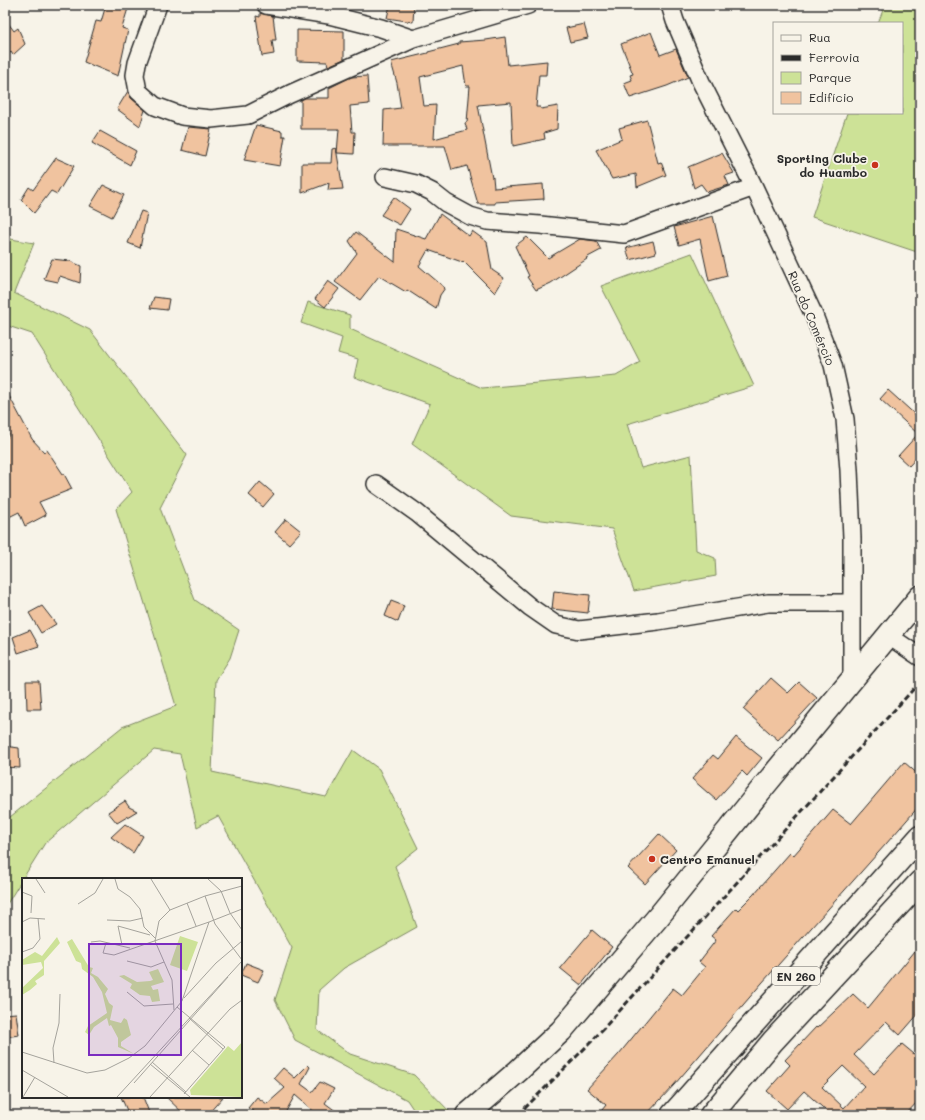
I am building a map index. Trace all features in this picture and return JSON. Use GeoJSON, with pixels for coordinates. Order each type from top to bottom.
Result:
{"type":"FeatureCollection","features":[{"type":"Feature","properties":{"kind":"main road"},"geometry":{"type":"LineString","coordinates":[[467,1115],[561,1031],[659,916],[920,597]]}},
{"type":"Feature","properties":{"kind":"main road","name":"EN 260"},"geometry":{"type":"LineString","coordinates":[[672,1115],[920,837]]}},
{"type":"Feature","properties":{"kind":"main road","name":"EN 260"},"geometry":{"type":"LineString","coordinates":[[711,1115],[773,1041],[920,882]]}},
{"type":"Feature","properties":{"kind":"main road"},"geometry":{"type":"LineString","coordinates":[[879,883],[899,904]]}},
{"type":"Feature","properties":{"kind":"main road"},"geometry":{"type":"LineString","coordinates":[[754,1023],[773,1041]]}},
{"type":"Feature","properties":{"kind":"street"},"geometry":{"type":"LineString","coordinates":[[158,5],[137,63],[135,75],[138,91],[156,106],[182,116],[211,119],[248,115],[290,94],[413,38],[528,5]]}},
{"type":"Feature","properties":{"kind":"street"},"geometry":{"type":"LineString","coordinates":[[266,5],[327,10],[413,38]]}},
{"type":"Feature","properties":{"kind":"street","name":"Rua do Comércio"},"geometry":{"type":"LineString","coordinates":[[670,5],[675,21],[701,82],[754,187],[813,313],[833,365],[844,419],[847,448],[852,538],[852,680]]}},
{"type":"Feature","properties":{"kind":"street"},"geometry":{"type":"LineString","coordinates":[[385,177],[416,184],[432,192],[446,203],[470,216],[487,221],[624,234],[754,187]]}},
{"type":"Feature","properties":{"kind":"street"},"geometry":{"type":"LineString","coordinates":[[376,484],[417,513],[530,607],[556,625],[579,630],[658,621],[768,603],[852,603]]}},
{"type":"Feature","properties":{"kind":"street"},"geometry":{"type":"LineString","coordinates":[[889,636],[920,657]]}},
{"type":"Feature","properties":{"kind":"green space","name":"Sporting Clube do Huambo"},"geometry":{"type":"Polygon","coordinates":[[[885,5],[920,5],[920,253],[812,217],[847,114],[903,114],[903,22],[878,22],[885,5]]]}},
{"type":"Feature","properties":{"kind":"green space"},"geometry":{"type":"Polygon","coordinates":[[[5,238],[34,243],[14,293],[90,330],[187,455],[160,508],[195,600],[239,630],[230,658],[216,680],[212,772],[326,797],[353,750],[379,769],[418,848],[395,866],[417,927],[344,968],[319,990],[317,1030],[350,1054],[414,1075],[453,1115],[417,1115],[407,1100],[295,1040],[275,1000],[292,948],[218,816],[197,827],[180,754],[154,750],[45,843],[5,907],[5,821],[122,727],[176,706],[116,509],[132,492],[32,334],[5,325],[5,238]]]}},
{"type":"Feature","properties":{"kind":"green space"},"geometry":{"type":"Polygon","coordinates":[[[692,253],[754,386],[627,424],[641,468],[691,455],[696,550],[715,558],[716,576],[634,591],[612,529],[511,516],[412,444],[430,404],[354,377],[358,359],[338,353],[342,338],[301,323],[308,302],[350,315],[350,329],[482,388],[616,376],[640,362],[601,286],[692,253]]]}},
{"type":"Feature","properties":{"kind":"building"},"geometry":{"type":"Polygon","coordinates":[[[106,5],[129,5],[122,28],[128,30],[118,76],[84,62],[96,21],[101,22],[106,5]]]}},
{"type":"Feature","properties":{"kind":"building"},"geometry":{"type":"Polygon","coordinates":[[[390,5],[414,5],[413,22],[387,18],[390,5]]]}},
{"type":"Feature","properties":{"kind":"building"},"geometry":{"type":"Polygon","coordinates":[[[260,13],[273,16],[276,40],[272,40],[274,54],[262,56],[256,16],[260,17],[260,13]]]}},
{"type":"Feature","properties":{"kind":"building"},"geometry":{"type":"Polygon","coordinates":[[[5,19],[14,31],[18,28],[25,44],[13,55],[11,52],[5,58],[5,19]]]}},
{"type":"Feature","properties":{"kind":"building"},"geometry":{"type":"Polygon","coordinates":[[[584,24],[588,38],[570,42],[566,28],[584,24]]]}},
{"type":"Feature","properties":{"kind":"building"},"geometry":{"type":"Polygon","coordinates":[[[297,30],[344,31],[344,59],[328,66],[327,62],[297,61],[297,30]]]}},
{"type":"Feature","properties":{"kind":"building"},"geometry":{"type":"Polygon","coordinates":[[[651,32],[660,55],[676,49],[688,77],[667,86],[630,98],[624,83],[632,80],[630,75],[633,74],[621,44],[651,32]]]}},
{"type":"Feature","properties":{"kind":"building"},"geometry":{"type":"Polygon","coordinates":[[[505,37],[508,65],[547,61],[546,75],[539,75],[536,107],[540,107],[541,109],[558,106],[557,129],[544,133],[545,139],[513,146],[511,102],[478,105],[494,188],[543,184],[544,199],[495,202],[495,204],[478,204],[467,166],[452,170],[445,146],[383,146],[384,110],[401,108],[397,83],[391,62],[459,44],[459,42],[505,37]],[[463,66],[420,77],[424,106],[436,105],[434,139],[467,130],[465,123],[467,122],[470,86],[466,86],[463,66]]]}},
{"type":"Feature","properties":{"kind":"building"},"geometry":{"type":"Polygon","coordinates":[[[367,76],[369,104],[350,106],[352,132],[355,132],[354,154],[337,153],[339,129],[301,129],[301,100],[305,98],[329,98],[329,88],[351,77],[367,76]]]}},
{"type":"Feature","properties":{"kind":"building"},"geometry":{"type":"Polygon","coordinates":[[[128,91],[131,98],[145,110],[140,126],[117,109],[128,91]]]}},
{"type":"Feature","properties":{"kind":"building"},"geometry":{"type":"Polygon","coordinates":[[[647,120],[658,163],[661,162],[666,175],[637,187],[636,174],[612,179],[596,150],[622,139],[619,128],[647,120]]]}},
{"type":"Feature","properties":{"kind":"building"},"geometry":{"type":"Polygon","coordinates":[[[256,125],[282,131],[282,136],[285,136],[280,166],[244,160],[256,125]]]}},
{"type":"Feature","properties":{"kind":"building"},"geometry":{"type":"Polygon","coordinates":[[[188,127],[211,129],[205,156],[182,150],[188,127]]]}},
{"type":"Feature","properties":{"kind":"building"},"geometry":{"type":"Polygon","coordinates":[[[100,131],[136,151],[130,165],[92,143],[100,131]]]}},
{"type":"Feature","properties":{"kind":"building"},"geometry":{"type":"Polygon","coordinates":[[[336,148],[343,189],[328,190],[329,183],[302,193],[302,163],[331,163],[332,149],[336,148]]]}},
{"type":"Feature","properties":{"kind":"building"},"geometry":{"type":"Polygon","coordinates":[[[722,153],[734,173],[725,176],[729,185],[707,192],[701,184],[694,188],[688,167],[722,153]]]}},
{"type":"Feature","properties":{"kind":"building"},"geometry":{"type":"Polygon","coordinates":[[[56,158],[74,166],[57,194],[51,191],[34,213],[21,200],[29,187],[33,190],[56,158]]]}},
{"type":"Feature","properties":{"kind":"building"},"geometry":{"type":"Polygon","coordinates":[[[103,185],[124,195],[112,217],[90,206],[103,185]]]}},
{"type":"Feature","properties":{"kind":"building"},"geometry":{"type":"Polygon","coordinates":[[[394,197],[410,209],[400,225],[381,215],[394,197]]]}},
{"type":"Feature","properties":{"kind":"building"},"geometry":{"type":"Polygon","coordinates":[[[141,211],[147,213],[140,248],[128,243],[141,211]]]}},
{"type":"Feature","properties":{"kind":"building"},"geometry":{"type":"Polygon","coordinates":[[[440,214],[469,236],[472,231],[487,242],[492,270],[504,278],[495,293],[463,261],[462,262],[428,250],[419,266],[445,288],[440,295],[436,309],[407,290],[406,292],[379,276],[360,300],[335,282],[357,253],[349,241],[356,232],[395,262],[396,229],[426,239],[440,214]]]}},
{"type":"Feature","properties":{"kind":"building"},"geometry":{"type":"Polygon","coordinates":[[[713,216],[727,276],[709,281],[700,239],[679,245],[674,227],[713,216]]]}},
{"type":"Feature","properties":{"kind":"building"},"geometry":{"type":"Polygon","coordinates":[[[527,237],[548,258],[580,239],[596,241],[601,250],[586,258],[587,259],[551,283],[536,290],[527,277],[529,276],[515,246],[527,237]]]}},
{"type":"Feature","properties":{"kind":"building"},"geometry":{"type":"Polygon","coordinates":[[[653,241],[656,253],[630,260],[626,248],[653,241]]]}},
{"type":"Feature","properties":{"kind":"building"},"geometry":{"type":"Polygon","coordinates":[[[52,259],[70,261],[81,266],[80,283],[60,276],[58,282],[44,279],[52,259]]]}},
{"type":"Feature","properties":{"kind":"building"},"geometry":{"type":"Polygon","coordinates":[[[328,281],[339,289],[325,307],[315,299],[328,281]]]}},
{"type":"Feature","properties":{"kind":"building"},"geometry":{"type":"Polygon","coordinates":[[[154,297],[169,299],[167,310],[150,308],[154,297]]]}},
{"type":"Feature","properties":{"kind":"building"},"geometry":{"type":"Polygon","coordinates":[[[5,388],[32,439],[44,452],[47,450],[64,474],[72,489],[39,502],[46,515],[25,526],[19,512],[5,519],[5,441],[9,435],[5,429],[5,388]]]}},
{"type":"Feature","properties":{"kind":"building"},"geometry":{"type":"Polygon","coordinates":[[[888,390],[920,419],[920,454],[909,466],[898,456],[918,434],[880,399],[888,390]]]}},
{"type":"Feature","properties":{"kind":"building"},"geometry":{"type":"Polygon","coordinates":[[[260,482],[274,494],[263,507],[249,495],[260,482]]]}},
{"type":"Feature","properties":{"kind":"building"},"geometry":{"type":"Polygon","coordinates":[[[286,519],[301,531],[289,544],[275,532],[286,519]]]}},
{"type":"Feature","properties":{"kind":"building"},"geometry":{"type":"Polygon","coordinates":[[[554,591],[590,595],[588,613],[552,609],[554,591]]]}},
{"type":"Feature","properties":{"kind":"building"},"geometry":{"type":"Polygon","coordinates":[[[391,601],[404,606],[398,622],[385,616],[391,601]]]}},
{"type":"Feature","properties":{"kind":"building"},"geometry":{"type":"Polygon","coordinates":[[[42,606],[56,624],[41,633],[29,613],[42,606]]]}},
{"type":"Feature","properties":{"kind":"building"},"geometry":{"type":"Polygon","coordinates":[[[30,630],[39,646],[18,653],[13,637],[30,630]]]}},
{"type":"Feature","properties":{"kind":"building"},"geometry":{"type":"Polygon","coordinates":[[[771,678],[788,693],[799,682],[817,698],[778,740],[743,709],[771,678]]]}},
{"type":"Feature","properties":{"kind":"building"},"geometry":{"type":"Polygon","coordinates":[[[26,681],[39,681],[41,709],[27,709],[26,681]]]}},
{"type":"Feature","properties":{"kind":"building"},"geometry":{"type":"Polygon","coordinates":[[[736,737],[762,758],[747,776],[742,771],[716,800],[692,779],[713,755],[718,759],[736,737]]]}},
{"type":"Feature","properties":{"kind":"building"},"geometry":{"type":"Polygon","coordinates":[[[5,746],[19,748],[20,768],[5,767],[5,746]]]}},
{"type":"Feature","properties":{"kind":"building"},"geometry":{"type":"Polygon","coordinates":[[[904,762],[920,776],[920,805],[646,1115],[598,1115],[606,1105],[587,1089],[619,1054],[673,988],[682,995],[705,967],[699,962],[716,940],[711,936],[736,908],[738,910],[753,895],[790,853],[793,856],[833,810],[851,824],[904,762]]]}},
{"type":"Feature","properties":{"kind":"building"},"geometry":{"type":"Polygon","coordinates":[[[125,801],[129,807],[137,811],[117,823],[108,812],[125,801]]]}},
{"type":"Feature","properties":{"kind":"building"},"geometry":{"type":"Polygon","coordinates":[[[125,824],[143,836],[133,853],[111,837],[125,824]]]}},
{"type":"Feature","properties":{"kind":"building","name":"Centro Emanuel"},"geometry":{"type":"Polygon","coordinates":[[[659,834],[676,850],[645,884],[628,868],[659,834]]]}},
{"type":"Feature","properties":{"kind":"building"},"geometry":{"type":"Polygon","coordinates":[[[592,930],[612,947],[581,985],[560,968],[592,930]]]}},
{"type":"Feature","properties":{"kind":"building"},"geometry":{"type":"Polygon","coordinates":[[[920,945],[920,1012],[900,1035],[886,1022],[854,1055],[874,1074],[902,1044],[920,1059],[920,1099],[905,1115],[831,1115],[804,1091],[787,1109],[767,1091],[790,1065],[785,1060],[816,1027],[817,1028],[853,994],[868,1008],[920,945]],[[843,1066],[822,1087],[844,1108],[864,1086],[843,1066]]]}},
{"type":"Feature","properties":{"kind":"building"},"geometry":{"type":"Polygon","coordinates":[[[246,963],[264,970],[258,982],[242,975],[246,963]]]}},
{"type":"Feature","properties":{"kind":"building"},"geometry":{"type":"Polygon","coordinates":[[[16,1013],[19,1035],[5,1037],[5,1014],[16,1013]]]}},
{"type":"Feature","properties":{"kind":"building"},"geometry":{"type":"Polygon","coordinates":[[[308,1065],[310,1067],[301,1084],[312,1092],[320,1082],[334,1089],[325,1103],[341,1115],[318,1115],[295,1095],[284,1115],[259,1115],[248,1108],[257,1097],[267,1104],[285,1088],[274,1078],[283,1068],[295,1078],[308,1065]]]}},
{"type":"Feature","properties":{"kind":"building"},"geometry":{"type":"Polygon","coordinates":[[[121,1098],[143,1098],[150,1115],[129,1115],[121,1098]]]}},
{"type":"Feature","properties":{"kind":"building"},"geometry":{"type":"Polygon","coordinates":[[[167,1098],[222,1098],[207,1115],[185,1115],[167,1098]]]}},
{"type":"Feature","properties":{"kind":"railway"},"geometry":{"type":"LineString","coordinates":[[518,1115],[591,1042],[920,682]]}},
{"type":"Feature","properties":{"kind":"place","name":"Sporting Clube do Huambo"},"geometry":{"type":"Point","coordinates":[875,165]}},
{"type":"Feature","properties":{"kind":"place","name":"Centro Emanuel"},"geometry":{"type":"Point","coordinates":[652,859]}}]}
